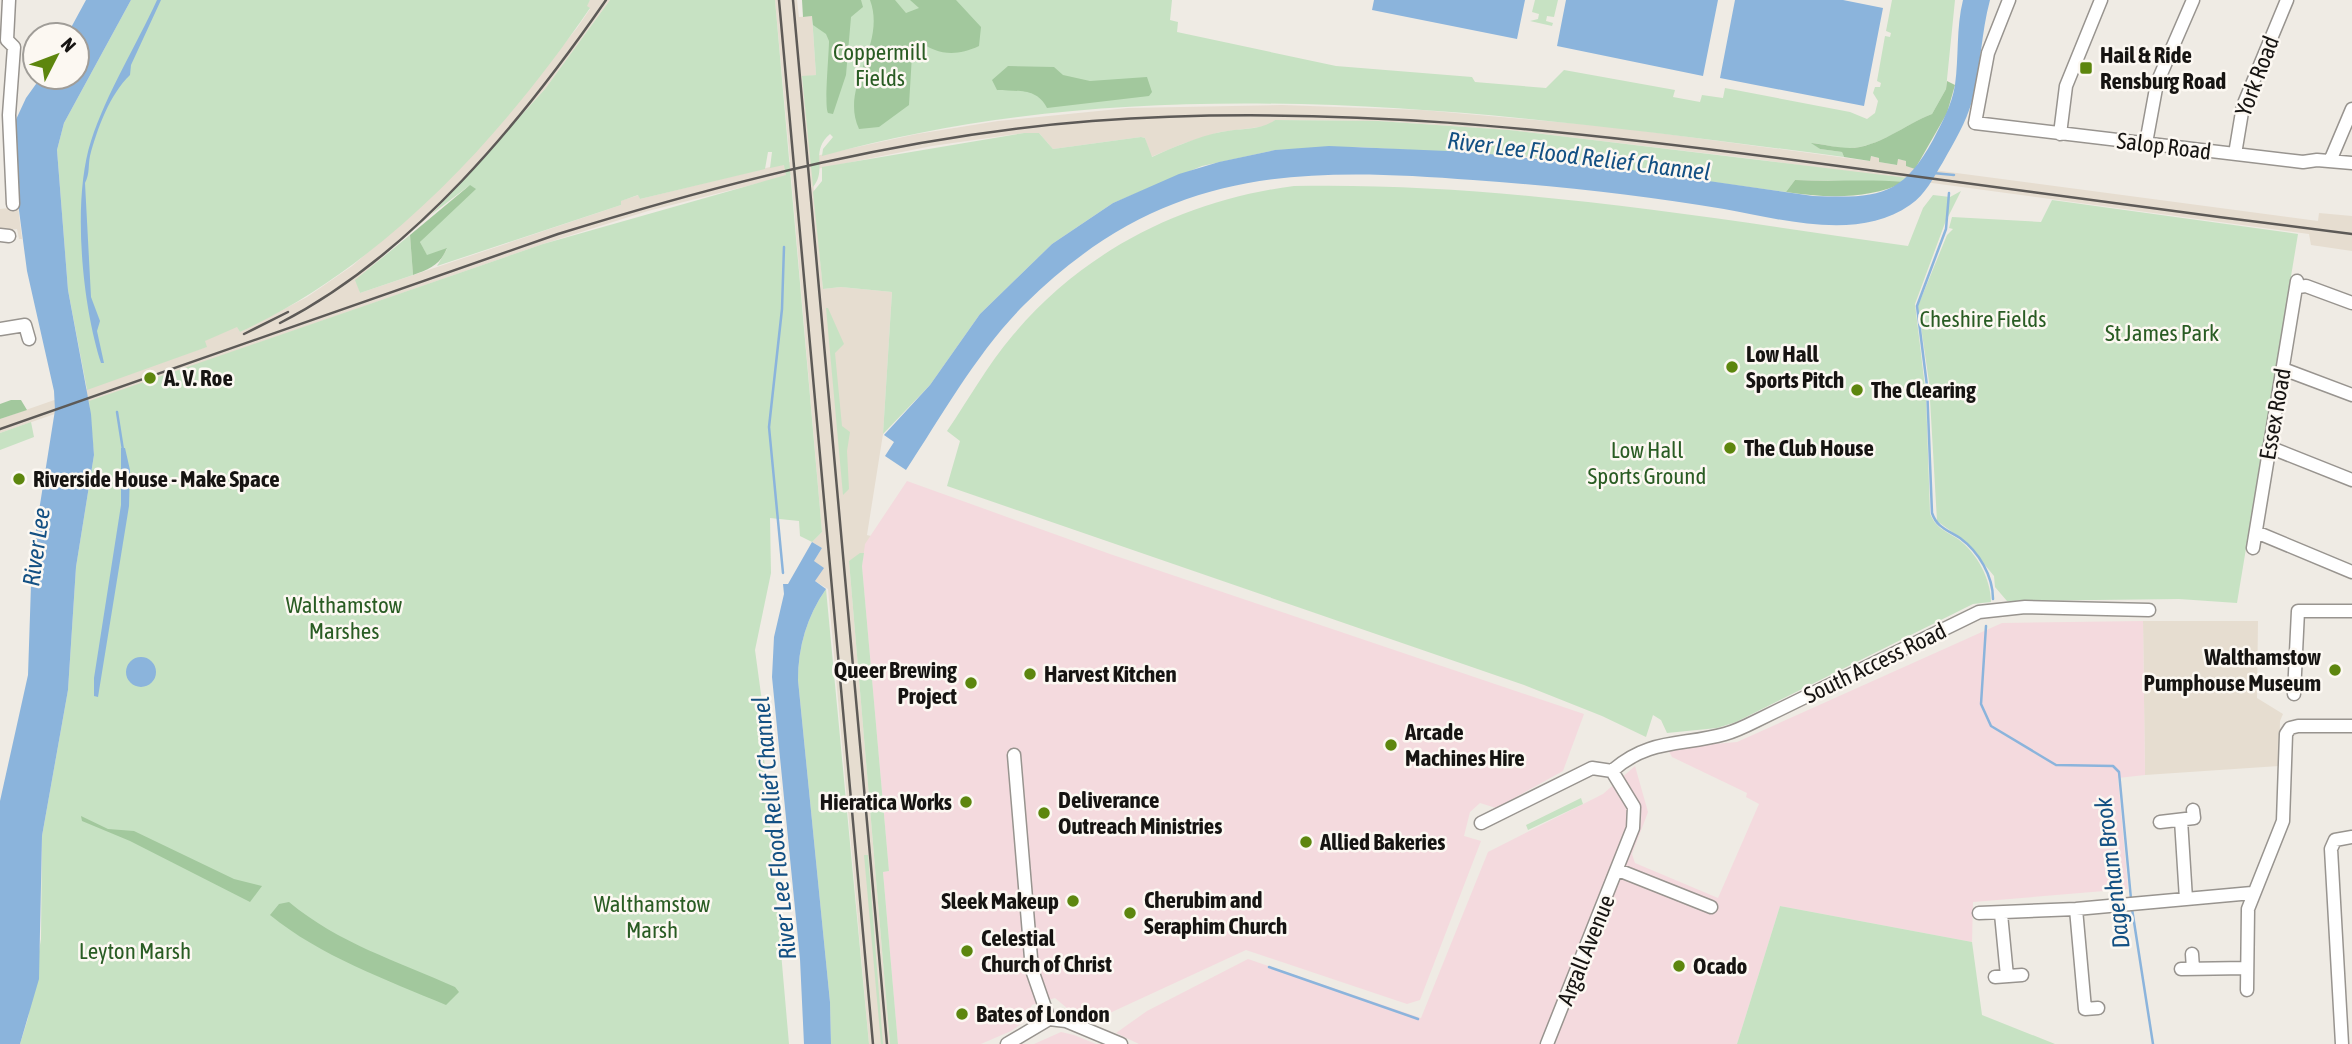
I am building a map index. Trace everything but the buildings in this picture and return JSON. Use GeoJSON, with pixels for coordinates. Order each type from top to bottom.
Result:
{"type":"FeatureCollection","features":[{"type":"Feature","properties":{"kind":"street"},"geometry":{"type":"LineString","coordinates":[[9,0],[3,40],[15,47],[9,115],[13,205]]}},
{"type":"Feature","properties":{"kind":"street","name":"Salop Road"},"geometry":{"type":"LineString","coordinates":[[2009,0],[1988,53],[1975,123],[2303,162],[2352,163]]}},
{"type":"Feature","properties":{"kind":"street"},"geometry":{"type":"LineString","coordinates":[[2060,134],[2066,86],[2101,0]]}},
{"type":"Feature","properties":{"kind":"street"},"geometry":{"type":"LineString","coordinates":[[2146,143],[2157,83],[2193,0]]}},
{"type":"Feature","properties":{"kind":"street","name":"York Road"},"geometry":{"type":"LineString","coordinates":[[2235,154],[2243,106],[2287,0]]}},
{"type":"Feature","properties":{"kind":"street"},"geometry":{"type":"LineString","coordinates":[[2330,161],[2352,108]]}},
{"type":"Feature","properties":{"kind":"street","name":"Essex Road"},"geometry":{"type":"LineString","coordinates":[[2253,548],[2297,284],[2352,303]]}},
{"type":"Feature","properties":{"kind":"street"},"geometry":{"type":"LineString","coordinates":[[0,329],[25,325],[29,339]]}},
{"type":"Feature","properties":{"kind":"street"},"geometry":{"type":"LineString","coordinates":[[2283,369],[2352,395]]}},
{"type":"Feature","properties":{"kind":"street"},"geometry":{"type":"LineString","coordinates":[[2269,447],[2352,480]]}},
{"type":"Feature","properties":{"kind":"street"},"geometry":{"type":"LineString","coordinates":[[2256,532],[2350,567]]}},
{"type":"Feature","properties":{"kind":"street","name":"South Access Road"},"geometry":{"type":"LineString","coordinates":[[1481,823],[1586,770],[1612,771],[1630,756],[1662,743],[1720,735],[1748,725],[1979,612],[2025,607],[2149,610]]}},
{"type":"Feature","properties":{"kind":"street"},"geometry":{"type":"LineString","coordinates":[[2294,694],[2298,611],[2352,611]]}},
{"type":"Feature","properties":{"kind":"street"},"geometry":{"type":"LineString","coordinates":[[2247,990],[2248,909],[2252,893],[2283,821],[2286,734],[2290,728],[2298,726],[2352,726]]}},
{"type":"Feature","properties":{"kind":"street"},"geometry":{"type":"LineString","coordinates":[[1014,755],[1032,970],[1049,1019]]}},
{"type":"Feature","properties":{"kind":"street"},"geometry":{"type":"LineString","coordinates":[[1612,771],[1627,793],[1635,815],[1618,870]]}},
{"type":"Feature","properties":{"kind":"street"},"geometry":{"type":"LineString","coordinates":[[2160,822],[2194,818],[2193,810]]}},
{"type":"Feature","properties":{"kind":"street"},"geometry":{"type":"LineString","coordinates":[[2181,820],[2186,899]]}},
{"type":"Feature","properties":{"kind":"street"},"geometry":{"type":"LineString","coordinates":[[2342,1044],[2332,844],[2352,837]]}},
{"type":"Feature","properties":{"kind":"street","name":"Argall Avenue"},"geometry":{"type":"LineString","coordinates":[[1548,1044],[1618,870],[1711,907]]}},
{"type":"Feature","properties":{"kind":"street"},"geometry":{"type":"LineString","coordinates":[[1979,913],[2076,909],[2252,893]]}},
{"type":"Feature","properties":{"kind":"street"},"geometry":{"type":"LineString","coordinates":[[2076,909],[2085,1009],[2098,1008]]}},
{"type":"Feature","properties":{"kind":"street"},"geometry":{"type":"LineString","coordinates":[[2001,914],[2001,977],[2022,975]]}},
{"type":"Feature","properties":{"kind":"street"},"geometry":{"type":"LineString","coordinates":[[2192,954],[2187,969],[2247,968]]}},
{"type":"Feature","properties":{"kind":"street"},"geometry":{"type":"LineString","coordinates":[[1007,1044],[1049,1019],[1066,1021],[1121,1044]]}},
{"type":"Feature","properties":{"kind":"shaded area"},"geometry":{"type":"Polygon","coordinates":[[[590,0],[610,0],[545,89],[432,214],[356,280],[360,293],[621,205],[620,201],[639,195],[640,199],[790,162],[775,0],[797,0],[799,17],[812,16],[816,75],[802,77],[811,157],[917,134],[998,121],[1128,108],[1282,105],[1422,110],[1614,127],[1869,161],[1870,156],[1879,158],[1879,162],[1896,165],[1897,159],[1907,161],[1911,167],[2318,221],[2319,213],[2352,216],[2352,251],[2311,245],[2309,234],[1754,159],[1509,130],[1378,121],[1275,120],[1268,126],[1220,132],[1151,157],[1145,138],[1141,137],[1053,149],[1039,133],[1024,133],[932,146],[812,170],[823,289],[841,287],[892,292],[883,434],[867,535],[871,536],[864,553],[849,561],[890,1044],[869,1044],[828,589],[815,581],[814,561],[822,548],[812,542],[822,532],[791,175],[648,211],[543,244],[0,433],[0,419],[206,347],[204,341],[237,326],[240,332],[254,325],[307,297],[352,266],[409,217],[492,132],[577,28],[590,9],[586,6],[590,0]]]}},
{"type":"Feature","properties":{"kind":"shaded area"},"geometry":{"type":"Polygon","coordinates":[[[18,207],[22,239],[19,239],[17,229],[0,231],[0,209],[18,207]]]}},
{"type":"Feature","properties":{"kind":"shaded area"},"geometry":{"type":"Polygon","coordinates":[[[907,481],[1110,554],[1584,714],[1563,771],[1496,808],[1480,803],[1470,812],[1464,836],[1481,841],[1420,1000],[1407,1004],[1246,950],[1086,1024],[1055,998],[1032,1005],[1024,1022],[981,1044],[898,1044],[883,872],[889,871],[862,566],[865,544],[907,481]]]}},
{"type":"Feature","properties":{"kind":"shaded area"},"geometry":{"type":"Polygon","coordinates":[[[2143,621],[2258,621],[2257,698],[2283,714],[2280,721],[2279,766],[2145,775],[2143,621]]]}},
{"type":"Feature","properties":{"kind":"shaded area"},"geometry":{"type":"Polygon","coordinates":[[[2143,621],[2145,775],[2118,778],[2128,889],[1973,902],[1972,942],[1780,906],[1737,1044],[1139,1044],[1116,1033],[1147,1011],[1248,959],[1421,1018],[1488,852],[1603,794],[1635,766],[1648,812],[1632,854],[1635,863],[1718,898],[1759,804],[1746,797],[1747,793],[1672,757],[1667,748],[1737,742],[2002,623],[2143,621]]]}},
{"type":"Feature","properties":{"kind":"shaded area"},"geometry":{"type":"Polygon","coordinates":[[[1061,1032],[1074,1035],[1096,1044],[1034,1044],[1061,1032]]]}},
{"type":"Feature","properties":{"kind":"green space"},"geometry":{"type":"Polygon","coordinates":[[[131,0],[590,0],[587,6],[590,8],[556,56],[478,150],[436,194],[343,272],[240,332],[237,327],[205,341],[207,347],[87,390],[68,290],[57,150],[64,123],[81,91],[91,91],[91,73],[131,0]]]}},
{"type":"Feature","properties":{"kind":"green space"},"geometry":{"type":"Polygon","coordinates":[[[610,0],[775,0],[822,532],[812,542],[800,536],[799,521],[770,518],[771,573],[755,650],[763,709],[760,712],[789,1044],[20,1044],[28,1018],[41,939],[42,836],[68,690],[76,567],[94,455],[89,401],[543,244],[786,175],[784,165],[770,168],[772,152],[768,152],[765,169],[640,199],[638,195],[621,201],[621,205],[437,266],[447,249],[427,256],[420,242],[470,185],[432,214],[545,89],[610,0]]]}},
{"type":"Feature","properties":{"kind":"green space"},"geometry":{"type":"Polygon","coordinates":[[[802,0],[861,0],[863,7],[851,17],[846,75],[833,114],[828,113],[827,108],[829,41],[826,34],[813,25],[812,16],[803,17],[802,0]]]}},
{"type":"Feature","properties":{"kind":"green space","name":"Coppermill Fields"},"geometry":{"type":"Polygon","coordinates":[[[811,0],[1172,0],[1170,20],[1178,22],[1177,32],[1336,66],[1472,77],[1475,82],[1546,88],[1564,70],[1675,90],[1673,97],[1700,102],[1702,95],[1723,98],[1725,88],[1850,112],[1867,119],[1875,113],[1878,101],[1873,93],[1875,87],[1880,87],[1881,83],[1877,81],[1885,36],[1890,37],[1891,33],[1886,31],[1892,0],[1955,0],[1946,89],[1932,114],[1861,147],[1841,148],[1812,143],[1820,149],[1842,152],[1844,157],[1589,125],[1460,113],[1331,105],[1203,104],[1075,111],[948,128],[822,156],[823,149],[833,137],[830,134],[821,147],[819,174],[813,187],[802,76],[816,75],[811,0]]]}},
{"type":"Feature","properties":{"kind":"green space","name":"Coppermill Fields"},"geometry":{"type":"Polygon","coordinates":[[[870,0],[895,0],[906,13],[919,8],[910,0],[956,0],[981,27],[979,46],[962,52],[947,53],[932,49],[917,40],[912,55],[909,105],[879,127],[859,129],[854,113],[855,97],[873,34],[874,17],[870,0]]]}},
{"type":"Feature","properties":{"kind":"green space"},"geometry":{"type":"Polygon","coordinates":[[[1535,0],[1558,0],[1554,17],[1547,16],[1546,21],[1553,23],[1552,26],[1530,21],[1538,19],[1539,14],[1532,12],[1535,0]]]}},
{"type":"Feature","properties":{"kind":"green space"},"geometry":{"type":"Polygon","coordinates":[[[1008,66],[1054,67],[1063,75],[1090,81],[1147,77],[1152,92],[1149,96],[1047,108],[1043,101],[1032,94],[997,90],[992,80],[1008,66]]]}},
{"type":"Feature","properties":{"kind":"green space"},"geometry":{"type":"Polygon","coordinates":[[[1947,81],[1955,85],[1947,113],[1915,169],[1906,166],[1906,161],[1898,159],[1897,165],[1879,162],[1879,158],[1871,156],[1870,161],[1844,157],[1842,152],[1820,149],[1811,143],[1850,148],[1881,140],[1932,114],[1946,89],[1947,81]]]}},
{"type":"Feature","properties":{"kind":"green space"},"geometry":{"type":"Polygon","coordinates":[[[1275,120],[1378,121],[1509,130],[1908,178],[1905,182],[1795,180],[1786,192],[1531,157],[1359,147],[1275,150],[1202,166],[1113,203],[1052,244],[980,314],[930,385],[883,434],[892,292],[841,287],[823,289],[813,192],[822,181],[822,167],[1024,133],[1039,133],[1053,149],[1141,137],[1145,138],[1152,157],[1203,137],[1256,128],[1275,120]]]}},
{"type":"Feature","properties":{"kind":"green space"},"geometry":{"type":"Polygon","coordinates":[[[1795,180],[1905,182],[1861,195],[1816,196],[1786,192],[1795,180]]]}},
{"type":"Feature","properties":{"kind":"green space"},"geometry":{"type":"Polygon","coordinates":[[[470,185],[476,189],[420,242],[427,255],[447,248],[441,259],[434,266],[413,275],[410,235],[470,185]]]}},
{"type":"Feature","properties":{"kind":"green space","name":"Low Hall Sports Ground"},"geometry":{"type":"Polygon","coordinates":[[[1294,186],[1371,186],[1525,196],[1679,213],[1908,246],[1923,208],[1933,195],[1950,197],[1961,191],[1945,223],[1915,304],[1926,395],[1930,513],[1938,526],[1958,539],[1977,559],[1989,584],[1991,602],[1973,604],[1736,722],[1717,728],[1667,733],[1661,720],[1653,715],[1646,737],[1524,685],[947,486],[960,441],[947,431],[1004,346],[1041,305],[1072,278],[1104,254],[1176,217],[1214,203],[1294,186]]]}},
{"type":"Feature","properties":{"kind":"green space","name":"St James Park"},"geometry":{"type":"Polygon","coordinates":[[[2052,200],[2298,234],[2237,603],[2179,599],[2007,601],[1995,587],[1994,576],[1966,542],[1937,521],[1929,382],[1918,306],[1947,235],[1953,229],[1949,228],[1952,217],[2041,222],[2052,200]]]}},
{"type":"Feature","properties":{"kind":"green space"},"geometry":{"type":"Polygon","coordinates":[[[410,235],[413,275],[360,293],[355,280],[410,235]]]}},
{"type":"Feature","properties":{"kind":"green space"},"geometry":{"type":"Polygon","coordinates":[[[826,308],[844,344],[835,353],[842,426],[850,432],[847,451],[849,489],[843,495],[826,308]]]}},
{"type":"Feature","properties":{"kind":"green space"},"geometry":{"type":"Polygon","coordinates":[[[21,400],[27,410],[0,419],[0,404],[21,400]]]}},
{"type":"Feature","properties":{"kind":"green space"},"geometry":{"type":"Polygon","coordinates":[[[31,422],[34,437],[0,450],[0,433],[31,422]]]}},
{"type":"Feature","properties":{"kind":"green space"},"geometry":{"type":"Polygon","coordinates":[[[864,553],[862,566],[889,871],[883,872],[898,1044],[890,1044],[849,561],[864,553]]]}},
{"type":"Feature","properties":{"kind":"green space"},"geometry":{"type":"Polygon","coordinates":[[[826,589],[869,1044],[831,1044],[830,1002],[798,680],[805,632],[826,589]]]}},
{"type":"Feature","properties":{"kind":"green space"},"geometry":{"type":"Polygon","coordinates":[[[1581,798],[1583,804],[1528,830],[1526,825],[1581,798]]]}},
{"type":"Feature","properties":{"kind":"green space"},"geometry":{"type":"Polygon","coordinates":[[[81,816],[108,829],[134,831],[234,879],[262,886],[250,902],[130,841],[82,821],[81,816]]]}},
{"type":"Feature","properties":{"kind":"green space"},"geometry":{"type":"Polygon","coordinates":[[[864,855],[868,855],[883,1044],[881,1044],[864,855]]]}},
{"type":"Feature","properties":{"kind":"green space"},"geometry":{"type":"Polygon","coordinates":[[[289,902],[327,929],[455,987],[459,992],[446,1005],[332,955],[289,930],[270,915],[279,904],[289,902]]]}},
{"type":"Feature","properties":{"kind":"green space"},"geometry":{"type":"Polygon","coordinates":[[[1780,906],[1972,942],[1982,1015],[2055,1044],[1737,1044],[1780,906]]]}},
{"type":"Feature","properties":{"kind":"water"},"geometry":{"type":"Polygon","coordinates":[[[86,0],[131,0],[91,73],[91,21],[75,21],[86,0]]]}},
{"type":"Feature","properties":{"kind":"water"},"geometry":{"type":"Polygon","coordinates":[[[157,0],[161,0],[131,65],[130,75],[116,92],[100,124],[85,183],[91,297],[100,321],[97,331],[104,363],[101,363],[84,282],[81,222],[85,165],[105,105],[157,0]]]}},
{"type":"Feature","properties":{"kind":"water"},"geometry":{"type":"Polygon","coordinates":[[[1374,0],[1525,0],[1517,39],[1372,10],[1374,0]]]}},
{"type":"Feature","properties":{"kind":"water"},"geometry":{"type":"Polygon","coordinates":[[[1566,0],[1718,0],[1703,76],[1557,46],[1566,0]]]}},
{"type":"Feature","properties":{"kind":"water"},"geometry":{"type":"Polygon","coordinates":[[[1735,0],[1843,0],[1883,8],[1864,106],[1720,78],[1735,0]]]}},
{"type":"Feature","properties":{"kind":"water"},"geometry":{"type":"Polygon","coordinates":[[[1963,0],[1990,0],[1975,89],[1969,109],[1955,140],[1925,191],[1916,201],[1889,216],[1867,223],[1819,225],[1599,192],[1408,176],[1346,174],[1288,177],[1233,186],[1179,202],[1127,226],[1076,259],[1025,304],[991,342],[906,470],[885,456],[894,442],[884,435],[930,385],[980,314],[1052,244],[1113,203],[1179,174],[1275,150],[1329,146],[1471,152],[1611,167],[1813,196],[1871,194],[1898,184],[1910,174],[1943,120],[1955,85],[1963,0]]]}},
{"type":"Feature","properties":{"kind":"water","name":"River Lee"},"geometry":{"type":"Polygon","coordinates":[[[31,91],[81,91],[64,123],[57,150],[68,290],[91,414],[94,455],[76,567],[68,690],[42,836],[39,979],[20,1044],[0,1044],[0,801],[28,675],[32,555],[55,410],[54,391],[27,271],[15,180],[13,126],[31,91]]]}},
{"type":"Feature","properties":{"kind":"water"},"geometry":{"type":"Polygon","coordinates":[[[121,448],[125,448],[130,470],[129,506],[98,697],[94,696],[94,678],[121,505],[121,448]]]}},
{"type":"Feature","properties":{"kind":"water"},"geometry":{"type":"Polygon","coordinates":[[[812,542],[822,548],[814,561],[824,568],[815,581],[826,589],[805,632],[798,680],[830,1002],[831,1044],[804,1044],[800,959],[772,677],[774,637],[784,594],[783,584],[788,584],[812,542]]]}},
{"type":"Feature","properties":{"kind":"water"},"geometry":{"type":"Polygon","coordinates":[[[141,657],[152,661],[156,672],[152,683],[141,687],[130,683],[126,672],[130,661],[141,657]]]}},
{"type":"Feature","properties":{"kind":"waterway","name":"Dagenham Brook"},"geometry":{"type":"LineString","coordinates":[[1933,173],[1954,175]]}},
{"type":"Feature","properties":{"kind":"waterway","name":"Dagenham Brook"},"geometry":{"type":"LineString","coordinates":[[1949,193],[1946,229],[1917,306],[1927,386],[1932,513],[1940,525],[1960,538],[1979,557],[1988,573],[1993,599]]}},
{"type":"Feature","properties":{"kind":"waterway"},"geometry":{"type":"LineString","coordinates":[[783,573],[769,427],[782,309],[784,247]]}},
{"type":"Feature","properties":{"kind":"waterway"},"geometry":{"type":"LineString","coordinates":[[117,412],[123,450]]}},
{"type":"Feature","properties":{"kind":"waterway","name":"Dagenham Brook"},"geometry":{"type":"LineString","coordinates":[[1986,626],[1981,704],[1991,726],[2056,765],[2113,766],[2119,772],[2131,899]]}},
{"type":"Feature","properties":{"kind":"waterway","name":"Dagenham Brook"},"geometry":{"type":"LineString","coordinates":[[2132,909],[2153,1044]]}},
{"type":"Feature","properties":{"kind":"waterway"},"geometry":{"type":"LineString","coordinates":[[1269,967],[1418,1019]]}},
{"type":"Feature","properties":{"kind":"railway"},"geometry":{"type":"LineString","coordinates":[[280,323],[329,295],[420,223],[462,181],[539,92],[606,0]]}},
{"type":"Feature","properties":{"kind":"railway"},"geometry":{"type":"LineString","coordinates":[[779,0],[873,1044]]}},
{"type":"Feature","properties":{"kind":"railway"},"geometry":{"type":"LineString","coordinates":[[793,0],[887,1044]]}},
{"type":"Feature","properties":{"kind":"railway"},"geometry":{"type":"LineString","coordinates":[[0,429],[558,234],[623,214],[822,162],[957,137],[1092,121],[1270,115],[1536,130],[1713,150],[2352,234]]}},
{"type":"Feature","properties":{"kind":"railway"},"geometry":{"type":"LineString","coordinates":[[244,334],[288,312]]}},
{"type":"Feature","properties":{"kind":"place","name":"Hail & Ride Rensburg Road"},"geometry":{"type":"Point","coordinates":[2086,68]}},
{"type":"Feature","properties":{"kind":"place","name":"Low Hall Sports Pitch"},"geometry":{"type":"Point","coordinates":[1732,367]}},
{"type":"Feature","properties":{"kind":"place","name":"A. V. Roe"},"geometry":{"type":"Point","coordinates":[150,378]}},
{"type":"Feature","properties":{"kind":"place","name":"The Clearing"},"geometry":{"type":"Point","coordinates":[1857,390]}},
{"type":"Feature","properties":{"kind":"place","name":"The Club House"},"geometry":{"type":"Point","coordinates":[1730,448]}},
{"type":"Feature","properties":{"kind":"place","name":"Riverside House - Make Space"},"geometry":{"type":"Point","coordinates":[19,479]}},
{"type":"Feature","properties":{"kind":"place","name":"Walthamstow Pumphouse Museum"},"geometry":{"type":"Point","coordinates":[2335,670]}},
{"type":"Feature","properties":{"kind":"place","name":"Harvest Kitchen"},"geometry":{"type":"Point","coordinates":[1030,674]}},
{"type":"Feature","properties":{"kind":"place","name":"Queer Brewing Project"},"geometry":{"type":"Point","coordinates":[971,683]}},
{"type":"Feature","properties":{"kind":"place","name":"Arcade Machines Hire"},"geometry":{"type":"Point","coordinates":[1391,745]}},
{"type":"Feature","properties":{"kind":"place","name":"Hieratica Works"},"geometry":{"type":"Point","coordinates":[966,802]}},
{"type":"Feature","properties":{"kind":"place","name":"Deliverance Outreach Ministries"},"geometry":{"type":"Point","coordinates":[1044,813]}},
{"type":"Feature","properties":{"kind":"place","name":"Allied Bakeries"},"geometry":{"type":"Point","coordinates":[1306,842]}},
{"type":"Feature","properties":{"kind":"place","name":"Sleek Makeup"},"geometry":{"type":"Point","coordinates":[1073,901]}},
{"type":"Feature","properties":{"kind":"place","name":"Cherubim and Seraphim Church"},"geometry":{"type":"Point","coordinates":[1130,913]}},
{"type":"Feature","properties":{"kind":"place","name":"Celestial Church of Christ"},"geometry":{"type":"Point","coordinates":[967,951]}},
{"type":"Feature","properties":{"kind":"place","name":"Ocado"},"geometry":{"type":"Point","coordinates":[1679,966]}},
{"type":"Feature","properties":{"kind":"place","name":"Bates of London"},"geometry":{"type":"Point","coordinates":[962,1014]}},
{"type":"Feature","properties":{"kind":"water label","name":"River Lee Flood Relief Channel"},"geometry":{"type":"Point","coordinates":[1579,156]}},
{"type":"Feature","properties":{"kind":"water label","name":"River Lee Flood Relief Channel"},"geometry":{"type":"Point","coordinates":[774,828]}},
{"type":"Feature","properties":{"kind":"park label","name":"Cheshire Fields"},"geometry":{"type":"Point","coordinates":[1983,319]}},
{"type":"Feature","properties":{"kind":"park label","name":"Walthamstow Marshes"},"geometry":{"type":"Point","coordinates":[344,618]}},
{"type":"Feature","properties":{"kind":"park label","name":"Walthamstow Marsh"},"geometry":{"type":"Point","coordinates":[652,917]}},
{"type":"Feature","properties":{"kind":"park label","name":"Leyton Marsh"},"geometry":{"type":"Point","coordinates":[135,951]}}]}
